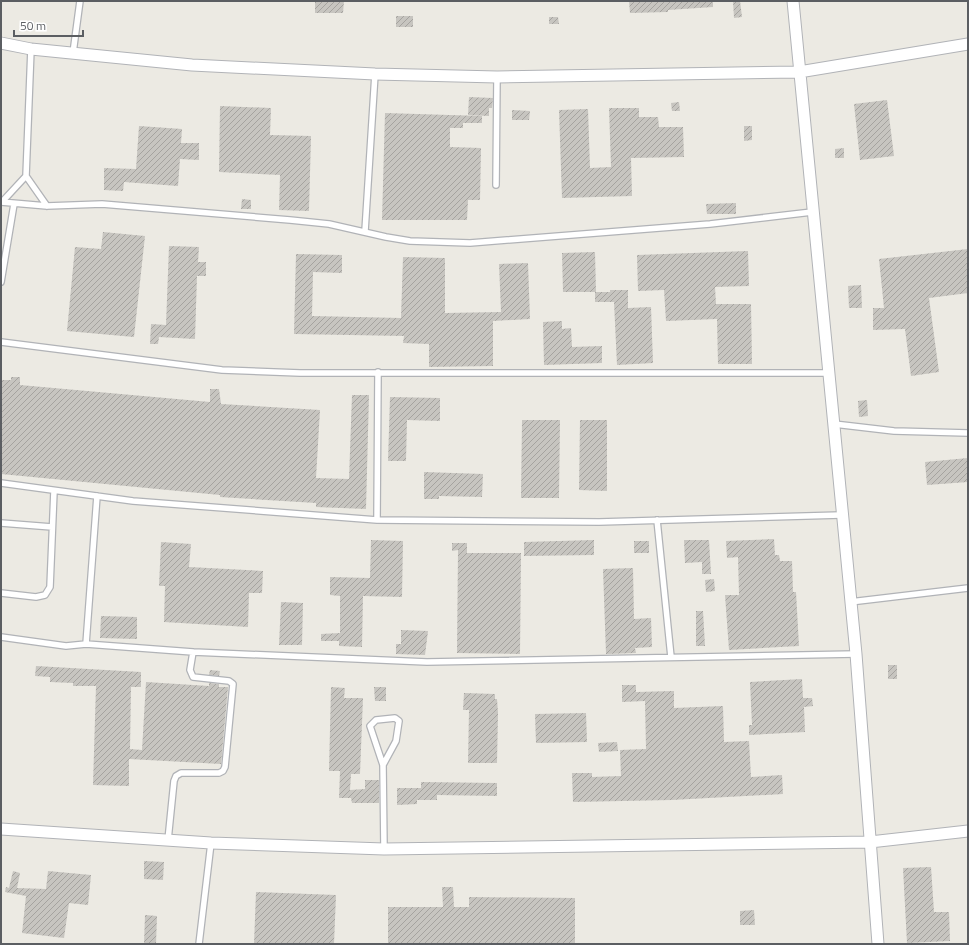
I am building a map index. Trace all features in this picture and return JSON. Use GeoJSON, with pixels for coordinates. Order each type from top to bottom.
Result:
{"type":"FeatureCollection","features":[{"type":"Feature","properties":{"kind":"street"},"geometry":{"type":"LineString","coordinates":[[792,1],[834,424],[841,515],[856,654],[878,944]]}},
{"type":"Feature","properties":{"kind":"street"},"geometry":{"type":"LineString","coordinates":[[1,44],[192,65],[375,74],[498,77],[799,72],[968,44]]}},
{"type":"Feature","properties":{"kind":"street"},"geometry":{"type":"LineString","coordinates":[[1,829],[211,843],[384,849],[870,842],[968,831]]}},
{"type":"Feature","properties":{"kind":"lane"},"geometry":{"type":"LineString","coordinates":[[73,53],[80,1]]}},
{"type":"Feature","properties":{"kind":"lane"},"geometry":{"type":"LineString","coordinates":[[31,48],[26,176],[47,206]]}},
{"type":"Feature","properties":{"kind":"lane"},"geometry":{"type":"LineString","coordinates":[[365,231],[375,74]]}},
{"type":"Feature","properties":{"kind":"lane"},"geometry":{"type":"LineString","coordinates":[[496,185],[498,77]]}},
{"type":"Feature","properties":{"kind":"lane"},"geometry":{"type":"LineString","coordinates":[[2,202],[26,176]]}},
{"type":"Feature","properties":{"kind":"lane"},"geometry":{"type":"LineString","coordinates":[[2,202],[47,206],[102,204],[290,220],[329,224],[410,241],[470,243],[710,224],[812,212]]}},
{"type":"Feature","properties":{"kind":"lane"},"geometry":{"type":"LineString","coordinates":[[1,282],[14,204]]}},
{"type":"Feature","properties":{"kind":"lane"},"geometry":{"type":"LineString","coordinates":[[1,342],[222,370],[300,373],[828,373]]}},
{"type":"Feature","properties":{"kind":"lane"},"geometry":{"type":"LineString","coordinates":[[377,520],[378,372]]}},
{"type":"Feature","properties":{"kind":"lane"},"geometry":{"type":"LineString","coordinates":[[834,424],[894,431],[968,433]]}},
{"type":"Feature","properties":{"kind":"lane"},"geometry":{"type":"LineString","coordinates":[[1,483],[133,501],[377,520],[599,522],[841,515]]}},
{"type":"Feature","properties":{"kind":"lane"},"geometry":{"type":"LineString","coordinates":[[1,593],[36,597],[45,595],[50,587],[54,491]]}},
{"type":"Feature","properties":{"kind":"lane"},"geometry":{"type":"LineString","coordinates":[[86,644],[96,496]]}},
{"type":"Feature","properties":{"kind":"lane"},"geometry":{"type":"LineString","coordinates":[[657,520],[671,657]]}},
{"type":"Feature","properties":{"kind":"lane"},"geometry":{"type":"LineString","coordinates":[[1,523],[52,527]]}},
{"type":"Feature","properties":{"kind":"lane"},"geometry":{"type":"LineString","coordinates":[[850,602],[968,588]]}},
{"type":"Feature","properties":{"kind":"lane"},"geometry":{"type":"LineString","coordinates":[[1,637],[66,646],[86,644],[193,652],[427,662],[856,654]]}},
{"type":"Feature","properties":{"kind":"lane"},"geometry":{"type":"LineString","coordinates":[[168,840],[174,781],[176,776],[181,773],[218,773],[223,771],[225,767],[233,684],[229,681],[193,677],[190,670],[193,652]]}},
{"type":"Feature","properties":{"kind":"lane"},"geometry":{"type":"LineString","coordinates":[[383,765],[396,740],[399,721],[395,718],[376,720],[370,726],[383,765],[384,849]]}},
{"type":"Feature","properties":{"kind":"lane"},"geometry":{"type":"LineString","coordinates":[[199,944],[211,843]]}},
{"type":"Feature","properties":{"kind":"building"},"geometry":{"type":"Polygon","coordinates":[[[315,1],[344,1],[343,13],[315,13],[315,1]]]}},
{"type":"Feature","properties":{"kind":"building"},"geometry":{"type":"Polygon","coordinates":[[[629,1],[713,1],[713,7],[668,10],[668,12],[630,13],[629,1]]]}},
{"type":"Feature","properties":{"kind":"building"},"geometry":{"type":"Polygon","coordinates":[[[733,1],[740,1],[742,17],[734,18],[733,1]]]}},
{"type":"Feature","properties":{"kind":"building"},"geometry":{"type":"Polygon","coordinates":[[[396,16],[413,16],[413,27],[396,27],[396,16]]]}},
{"type":"Feature","properties":{"kind":"building"},"geometry":{"type":"Polygon","coordinates":[[[549,17],[558,17],[559,24],[549,24],[549,17]]]}},
{"type":"Feature","properties":{"kind":"building"},"geometry":{"type":"Polygon","coordinates":[[[469,97],[493,98],[492,108],[489,108],[489,116],[468,115],[469,97]]]}},
{"type":"Feature","properties":{"kind":"building"},"geometry":{"type":"Polygon","coordinates":[[[887,100],[894,156],[860,160],[854,104],[887,100]]]}},
{"type":"Feature","properties":{"kind":"building"},"geometry":{"type":"Polygon","coordinates":[[[679,102],[680,111],[672,111],[671,103],[679,102]]]}},
{"type":"Feature","properties":{"kind":"building"},"geometry":{"type":"Polygon","coordinates":[[[220,106],[271,108],[270,135],[311,136],[309,211],[279,210],[280,175],[219,172],[220,106]]]}},
{"type":"Feature","properties":{"kind":"building"},"geometry":{"type":"Polygon","coordinates":[[[609,108],[639,108],[639,117],[658,117],[659,127],[683,127],[684,157],[631,158],[632,196],[562,198],[559,110],[588,109],[590,168],[611,167],[609,108]]]}},
{"type":"Feature","properties":{"kind":"building"},"geometry":{"type":"Polygon","coordinates":[[[512,110],[530,111],[529,120],[512,120],[512,110]]]}},
{"type":"Feature","properties":{"kind":"building"},"geometry":{"type":"Polygon","coordinates":[[[385,113],[482,116],[482,123],[463,123],[463,128],[450,128],[450,147],[481,148],[480,200],[468,200],[467,220],[382,220],[385,113]]]}},
{"type":"Feature","properties":{"kind":"building"},"geometry":{"type":"Polygon","coordinates":[[[139,126],[182,129],[181,143],[199,143],[199,160],[180,159],[178,186],[124,182],[123,191],[104,190],[104,168],[136,169],[139,126]]]}},
{"type":"Feature","properties":{"kind":"building"},"geometry":{"type":"Polygon","coordinates":[[[744,126],[752,126],[752,140],[744,141],[744,126]]]}},
{"type":"Feature","properties":{"kind":"building"},"geometry":{"type":"Polygon","coordinates":[[[844,148],[844,158],[835,158],[835,149],[844,148]]]}},
{"type":"Feature","properties":{"kind":"building"},"geometry":{"type":"Polygon","coordinates":[[[242,199],[251,200],[251,209],[241,209],[242,199]]]}},
{"type":"Feature","properties":{"kind":"building"},"geometry":{"type":"Polygon","coordinates":[[[736,203],[736,214],[707,214],[706,204],[736,203]]]}},
{"type":"Feature","properties":{"kind":"building"},"geometry":{"type":"Polygon","coordinates":[[[103,232],[145,236],[134,337],[67,331],[75,247],[101,249],[103,232]]]}},
{"type":"Feature","properties":{"kind":"building"},"geometry":{"type":"Polygon","coordinates":[[[169,246],[199,247],[198,262],[206,262],[206,276],[197,276],[195,339],[159,337],[158,344],[150,344],[151,324],[166,325],[169,246]]]}},
{"type":"Feature","properties":{"kind":"building"},"geometry":{"type":"Polygon","coordinates":[[[968,249],[968,293],[929,298],[939,372],[911,376],[905,329],[873,330],[873,308],[884,308],[879,259],[968,249]]]}},
{"type":"Feature","properties":{"kind":"building"},"geometry":{"type":"Polygon","coordinates":[[[748,251],[749,286],[715,287],[716,304],[751,304],[752,364],[718,364],[717,319],[666,321],[664,290],[638,291],[637,255],[748,251]]]}},
{"type":"Feature","properties":{"kind":"building"},"geometry":{"type":"Polygon","coordinates":[[[595,252],[596,292],[563,292],[562,253],[595,252]]]}},
{"type":"Feature","properties":{"kind":"building"},"geometry":{"type":"Polygon","coordinates":[[[296,254],[342,255],[342,273],[313,272],[312,316],[401,318],[403,257],[445,258],[445,313],[501,312],[499,264],[528,263],[530,319],[493,321],[493,366],[429,367],[429,344],[403,343],[404,336],[294,334],[296,254]]]}},
{"type":"Feature","properties":{"kind":"building"},"geometry":{"type":"Polygon","coordinates":[[[861,285],[862,308],[849,308],[848,286],[861,285]]]}},
{"type":"Feature","properties":{"kind":"building"},"geometry":{"type":"Polygon","coordinates":[[[610,290],[628,290],[628,308],[651,307],[653,363],[617,365],[614,302],[595,302],[595,292],[610,292],[610,290]]]}},
{"type":"Feature","properties":{"kind":"building"},"geometry":{"type":"Polygon","coordinates":[[[562,321],[562,329],[571,328],[572,347],[602,346],[602,363],[544,365],[543,322],[562,321]]]}},
{"type":"Feature","properties":{"kind":"building"},"geometry":{"type":"Polygon","coordinates":[[[11,377],[20,377],[20,385],[210,402],[210,389],[219,389],[221,404],[320,410],[316,478],[349,479],[352,395],[369,395],[366,509],[316,507],[316,503],[220,497],[220,495],[1,474],[1,380],[11,380],[11,377]]]}},
{"type":"Feature","properties":{"kind":"building"},"geometry":{"type":"Polygon","coordinates":[[[390,397],[440,398],[440,421],[407,420],[406,461],[388,461],[390,397]]]}},
{"type":"Feature","properties":{"kind":"building"},"geometry":{"type":"Polygon","coordinates":[[[867,400],[868,416],[859,417],[858,401],[867,400]]]}},
{"type":"Feature","properties":{"kind":"building"},"geometry":{"type":"Polygon","coordinates":[[[522,420],[560,420],[559,498],[521,498],[522,420]]]}},
{"type":"Feature","properties":{"kind":"building"},"geometry":{"type":"Polygon","coordinates":[[[580,420],[607,420],[607,491],[579,490],[580,420]]]}},
{"type":"Feature","properties":{"kind":"building"},"geometry":{"type":"Polygon","coordinates":[[[968,458],[968,482],[927,485],[925,462],[968,458]]]}},
{"type":"Feature","properties":{"kind":"building"},"geometry":{"type":"Polygon","coordinates":[[[424,472],[483,474],[482,497],[439,496],[439,499],[424,499],[424,472]]]}},
{"type":"Feature","properties":{"kind":"building"},"geometry":{"type":"Polygon","coordinates":[[[774,539],[775,555],[779,555],[780,561],[792,561],[793,592],[796,592],[799,646],[729,650],[725,595],[739,595],[738,557],[727,558],[726,541],[774,539]]]}},
{"type":"Feature","properties":{"kind":"building"},"geometry":{"type":"Polygon","coordinates":[[[371,540],[403,541],[402,597],[363,596],[362,647],[339,646],[339,641],[321,641],[321,634],[340,633],[340,596],[330,595],[330,577],[370,578],[371,540]]]}},
{"type":"Feature","properties":{"kind":"building"},"geometry":{"type":"Polygon","coordinates":[[[594,540],[594,555],[524,556],[524,542],[594,540]]]}},
{"type":"Feature","properties":{"kind":"building"},"geometry":{"type":"Polygon","coordinates":[[[684,540],[709,540],[711,574],[702,574],[702,562],[685,563],[684,540]]]}},
{"type":"Feature","properties":{"kind":"building"},"geometry":{"type":"Polygon","coordinates":[[[634,541],[649,541],[649,553],[634,553],[634,541]]]}},
{"type":"Feature","properties":{"kind":"building"},"geometry":{"type":"Polygon","coordinates":[[[161,542],[191,544],[189,567],[263,571],[262,593],[249,593],[248,627],[164,622],[165,586],[159,586],[161,542]]]}},
{"type":"Feature","properties":{"kind":"building"},"geometry":{"type":"Polygon","coordinates":[[[452,543],[467,543],[467,553],[521,553],[520,654],[457,653],[458,550],[452,551],[452,543]]]}},
{"type":"Feature","properties":{"kind":"building"},"geometry":{"type":"Polygon","coordinates":[[[633,568],[634,619],[651,618],[652,647],[635,648],[636,653],[606,654],[603,569],[633,568]]]}},
{"type":"Feature","properties":{"kind":"building"},"geometry":{"type":"Polygon","coordinates":[[[714,579],[715,591],[706,592],[705,580],[714,579]]]}},
{"type":"Feature","properties":{"kind":"building"},"geometry":{"type":"Polygon","coordinates":[[[281,602],[303,603],[302,645],[279,645],[281,602]]]}},
{"type":"Feature","properties":{"kind":"building"},"geometry":{"type":"Polygon","coordinates":[[[696,611],[703,611],[705,646],[696,646],[696,611]]]}},
{"type":"Feature","properties":{"kind":"building"},"geometry":{"type":"Polygon","coordinates":[[[101,616],[137,617],[137,639],[100,638],[101,616]]]}},
{"type":"Feature","properties":{"kind":"building"},"geometry":{"type":"Polygon","coordinates":[[[401,630],[428,631],[425,655],[396,654],[396,644],[401,644],[401,630]]]}},
{"type":"Feature","properties":{"kind":"building"},"geometry":{"type":"Polygon","coordinates":[[[888,665],[897,665],[897,679],[888,679],[888,665]]]}},
{"type":"Feature","properties":{"kind":"building"},"geometry":{"type":"Polygon","coordinates":[[[36,666],[141,672],[141,687],[131,687],[130,749],[142,750],[146,682],[209,686],[209,683],[219,684],[219,687],[228,687],[221,764],[129,759],[129,786],[93,785],[96,686],[73,686],[73,683],[50,682],[50,677],[35,676],[36,666]]]}},
{"type":"Feature","properties":{"kind":"building"},"geometry":{"type":"Polygon","coordinates":[[[210,670],[220,671],[219,676],[209,675],[210,670]]]}},
{"type":"Feature","properties":{"kind":"building"},"geometry":{"type":"Polygon","coordinates":[[[802,679],[803,698],[812,698],[813,706],[804,707],[805,732],[749,735],[749,725],[752,725],[750,682],[802,679]]]}},
{"type":"Feature","properties":{"kind":"building"},"geometry":{"type":"Polygon","coordinates":[[[622,685],[636,685],[636,692],[674,691],[674,708],[723,706],[724,742],[749,741],[751,777],[782,775],[783,794],[672,800],[573,802],[572,773],[592,773],[592,777],[621,776],[620,750],[646,749],[645,701],[622,702],[622,685]]]}},
{"type":"Feature","properties":{"kind":"building"},"geometry":{"type":"Polygon","coordinates":[[[331,687],[345,688],[344,698],[363,698],[360,774],[351,774],[350,790],[365,789],[365,780],[379,780],[379,803],[352,803],[351,798],[339,798],[340,771],[329,771],[331,687]]]}},
{"type":"Feature","properties":{"kind":"building"},"geometry":{"type":"Polygon","coordinates":[[[374,687],[386,687],[386,701],[375,701],[374,687]]]}},
{"type":"Feature","properties":{"kind":"building"},"geometry":{"type":"Polygon","coordinates":[[[464,693],[495,694],[498,713],[497,763],[468,763],[469,710],[463,710],[464,693]]]}},
{"type":"Feature","properties":{"kind":"building"},"geometry":{"type":"Polygon","coordinates":[[[586,713],[587,742],[536,743],[535,714],[586,713]]]}},
{"type":"Feature","properties":{"kind":"building"},"geometry":{"type":"Polygon","coordinates":[[[617,742],[618,751],[599,752],[598,743],[617,742]]]}},
{"type":"Feature","properties":{"kind":"building"},"geometry":{"type":"Polygon","coordinates":[[[421,782],[497,783],[497,796],[437,795],[437,800],[417,800],[417,804],[397,805],[397,788],[421,788],[421,782]]]}},
{"type":"Feature","properties":{"kind":"building"},"geometry":{"type":"Polygon","coordinates":[[[144,861],[164,862],[163,880],[144,879],[144,861]]]}},
{"type":"Feature","properties":{"kind":"building"},"geometry":{"type":"Polygon","coordinates":[[[931,867],[934,912],[949,912],[950,941],[907,943],[903,868],[931,867]]]}},
{"type":"Feature","properties":{"kind":"building"},"geometry":{"type":"Polygon","coordinates":[[[13,871],[20,873],[17,888],[46,889],[48,871],[91,875],[88,905],[69,903],[64,938],[22,933],[26,896],[5,892],[6,887],[9,888],[13,871]]]}},
{"type":"Feature","properties":{"kind":"building"},"geometry":{"type":"Polygon","coordinates":[[[442,887],[453,887],[454,907],[469,907],[469,897],[575,898],[575,944],[388,944],[388,907],[443,907],[442,887]]]}},
{"type":"Feature","properties":{"kind":"building"},"geometry":{"type":"Polygon","coordinates":[[[256,892],[336,895],[334,944],[254,944],[256,892]]]}},
{"type":"Feature","properties":{"kind":"building"},"geometry":{"type":"Polygon","coordinates":[[[754,910],[755,925],[740,925],[740,911],[754,910]]]}},
{"type":"Feature","properties":{"kind":"building"},"geometry":{"type":"Polygon","coordinates":[[[145,915],[157,916],[156,944],[144,944],[145,915]]]}}]}
